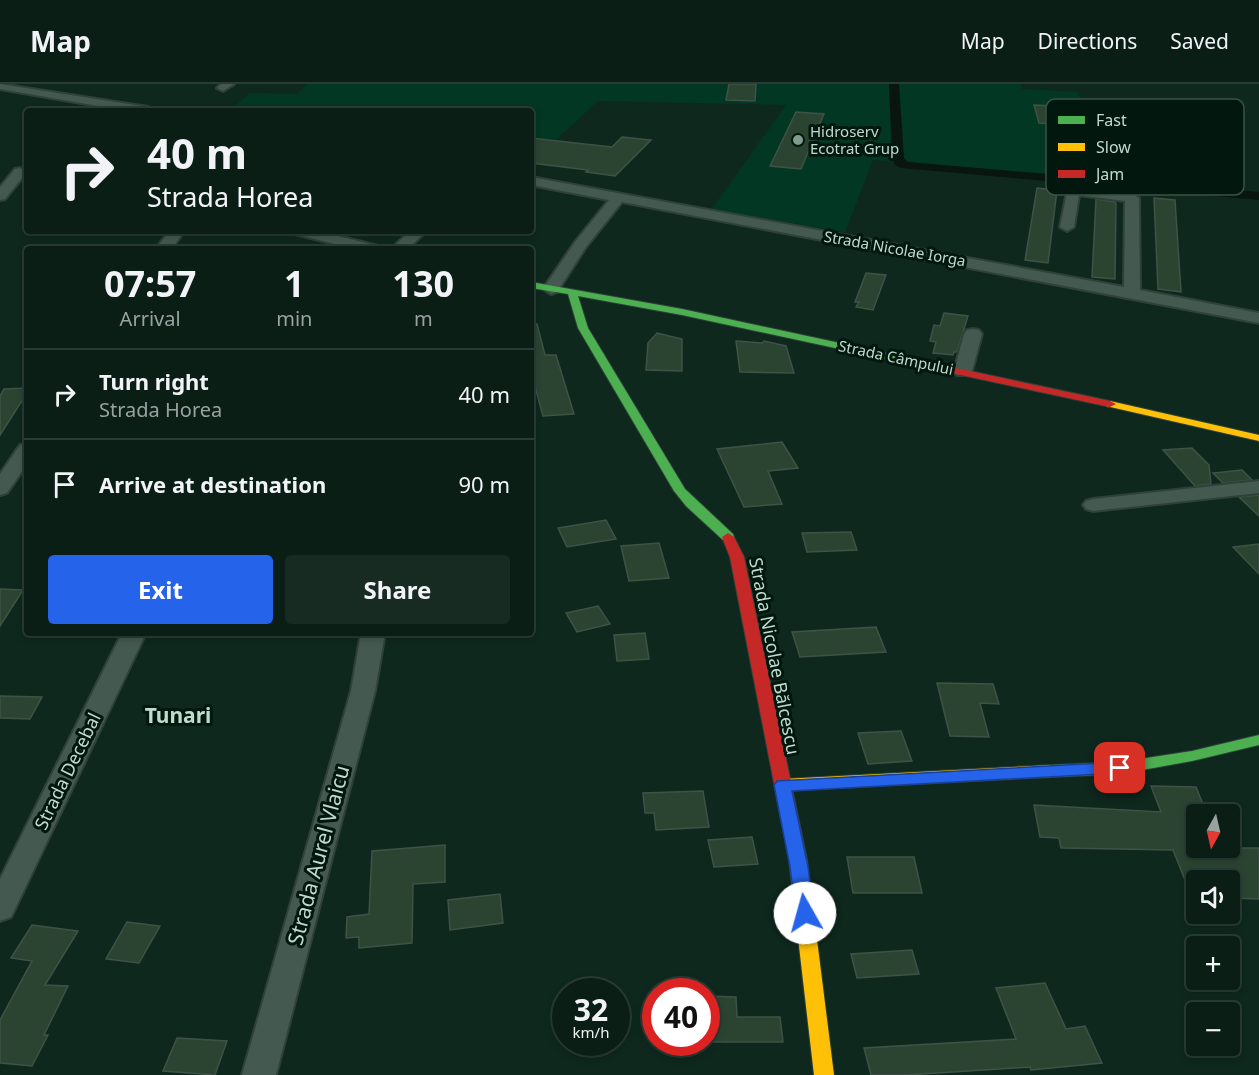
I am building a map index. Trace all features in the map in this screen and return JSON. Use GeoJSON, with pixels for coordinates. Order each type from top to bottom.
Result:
{"type":"FeatureCollection","features":[{"type":"Feature","properties":{"kind":"street"},"geometry":{"type":"LineString","coordinates":[[0,86],[130,108]]}},
{"type":"Feature","properties":{"kind":"street"},"geometry":{"type":"LineString","coordinates":[[0,168],[24,172]]}},
{"type":"Feature","properties":{"kind":"street"},"geometry":{"type":"LineString","coordinates":[[0,196],[24,172]]}},
{"type":"Feature","properties":{"kind":"street","name":"Strada Nicolae Iorga"},"geometry":{"type":"LineString","coordinates":[[534,182],[1259,318]]}},
{"type":"Feature","properties":{"kind":"street"},"geometry":{"type":"LineString","coordinates":[[1067,227],[1072,195]]}},
{"type":"Feature","properties":{"kind":"street"},"geometry":{"type":"LineString","coordinates":[[1110,195],[1132,198],[1132,293]]}},
{"type":"Feature","properties":{"kind":"street"},"geometry":{"type":"LineString","coordinates":[[551,289],[580,245],[620,197]]}},
{"type":"Feature","properties":{"kind":"street"},"geometry":{"type":"LineString","coordinates":[[311,234],[347,246]]}},
{"type":"Feature","properties":{"kind":"street"},"geometry":{"type":"LineString","coordinates":[[402,246],[416,234]]}},
{"type":"Feature","properties":{"kind":"street","name":"Strada Câmpului"},"geometry":{"type":"LineString","coordinates":[[534,286],[682,312],[1259,438]]}},
{"type":"Feature","properties":{"kind":"street","name":"Strada Nicolae Bălcescu"},"geometry":{"type":"LineString","coordinates":[[572,293],[583,328],[680,491],[690,503],[727,534],[737,557],[799,867],[824,1075]]}},
{"type":"Feature","properties":{"kind":"street"},"geometry":{"type":"LineString","coordinates":[[963,372],[974,334]]}},
{"type":"Feature","properties":{"kind":"street"},"geometry":{"type":"LineString","coordinates":[[0,489],[24,453]]}},
{"type":"Feature","properties":{"kind":"street"},"geometry":{"type":"LineString","coordinates":[[1093,504],[1259,487]]}},
{"type":"Feature","properties":{"kind":"street","name":"Strada Decebal"},"geometry":{"type":"LineString","coordinates":[[0,909],[133,636]]}},
{"type":"Feature","properties":{"kind":"street","name":"Strada Aurel Vlaicu"},"geometry":{"type":"LineString","coordinates":[[259,1075],[363,691],[372,636]]}},
{"type":"Feature","properties":{"kind":"street"},"geometry":{"type":"LineString","coordinates":[[783,785],[1120,768],[1192,756],[1259,740]]}},
{"type":"Feature","properties":{"kind":"shaded area"},"geometry":{"type":"Polygon","coordinates":[[[307,84],[1021,84],[1022,89],[1078,92],[1081,99],[1046,99],[1046,174],[873,160],[845,232],[711,210],[786,105],[598,101],[534,160],[534,108],[232,108],[250,93],[297,94],[307,84]]]}},
{"type":"Feature","properties":{"kind":"building"},"geometry":{"type":"Polygon","coordinates":[[[729,84],[756,84],[755,101],[726,100],[729,84]]]}},
{"type":"Feature","properties":{"kind":"building"},"geometry":{"type":"Polygon","coordinates":[[[1034,105],[1046,106],[1046,124],[1039,123],[1034,105]]]}},
{"type":"Feature","properties":{"kind":"building","name":"Hidroserv Ecotrat Grup"},"geometry":{"type":"Polygon","coordinates":[[[796,112],[824,114],[801,169],[770,166],[796,112]]]}},
{"type":"Feature","properties":{"kind":"building"},"geometry":{"type":"Polygon","coordinates":[[[622,137],[651,140],[615,176],[534,163],[534,138],[612,147],[622,137]]]}},
{"type":"Feature","properties":{"kind":"building"},"geometry":{"type":"Polygon","coordinates":[[[1037,188],[1046,189],[1046,195],[1056,195],[1048,263],[1025,260],[1037,188]]]}},
{"type":"Feature","properties":{"kind":"building"},"geometry":{"type":"Polygon","coordinates":[[[1154,198],[1175,200],[1181,292],[1158,289],[1154,198]]]}},
{"type":"Feature","properties":{"kind":"building"},"geometry":{"type":"Polygon","coordinates":[[[1096,199],[1116,204],[1115,279],[1092,277],[1096,199]]]}},
{"type":"Feature","properties":{"kind":"building"},"geometry":{"type":"Polygon","coordinates":[[[866,273],[886,275],[873,310],[856,307],[859,302],[855,302],[866,273]]]}},
{"type":"Feature","properties":{"kind":"building"},"geometry":{"type":"Polygon","coordinates":[[[944,313],[968,316],[957,352],[953,355],[933,353],[936,342],[930,341],[934,325],[940,326],[944,313]]]}},
{"type":"Feature","properties":{"kind":"building"},"geometry":{"type":"Polygon","coordinates":[[[534,324],[537,324],[545,355],[556,355],[574,414],[543,416],[534,382],[534,324]]]}},
{"type":"Feature","properties":{"kind":"building"},"geometry":{"type":"Polygon","coordinates":[[[657,333],[682,339],[682,371],[646,370],[648,343],[657,333]]]}},
{"type":"Feature","properties":{"kind":"building"},"geometry":{"type":"Polygon","coordinates":[[[736,341],[762,343],[764,341],[786,346],[794,373],[740,372],[736,341]]]}},
{"type":"Feature","properties":{"kind":"building"},"geometry":{"type":"Polygon","coordinates":[[[24,388],[24,398],[0,435],[0,396],[4,389],[24,388]]]}},
{"type":"Feature","properties":{"kind":"building"},"geometry":{"type":"Polygon","coordinates":[[[782,442],[798,468],[768,471],[782,504],[744,507],[717,449],[782,442]]]}},
{"type":"Feature","properties":{"kind":"building"},"geometry":{"type":"Polygon","coordinates":[[[1192,448],[1209,465],[1211,484],[1195,486],[1163,450],[1192,448]]]}},
{"type":"Feature","properties":{"kind":"building"},"geometry":{"type":"Polygon","coordinates":[[[1242,470],[1252,480],[1223,483],[1213,473],[1242,470]]]}},
{"type":"Feature","properties":{"kind":"building"},"geometry":{"type":"Polygon","coordinates":[[[1259,495],[1259,516],[1239,497],[1259,495]]]}},
{"type":"Feature","properties":{"kind":"building"},"geometry":{"type":"Polygon","coordinates":[[[606,520],[616,539],[567,547],[558,528],[606,520]]]}},
{"type":"Feature","properties":{"kind":"building"},"geometry":{"type":"Polygon","coordinates":[[[851,532],[857,550],[807,552],[802,533],[851,532]]]}},
{"type":"Feature","properties":{"kind":"building"},"geometry":{"type":"Polygon","coordinates":[[[659,543],[669,578],[629,581],[621,546],[659,543]]]}},
{"type":"Feature","properties":{"kind":"building"},"geometry":{"type":"Polygon","coordinates":[[[1259,544],[1259,574],[1233,547],[1259,544]]]}},
{"type":"Feature","properties":{"kind":"building"},"geometry":{"type":"Polygon","coordinates":[[[0,589],[23,590],[0,626],[0,589]]]}},
{"type":"Feature","properties":{"kind":"building"},"geometry":{"type":"Polygon","coordinates":[[[598,606],[610,624],[577,632],[566,613],[598,606]]]}},
{"type":"Feature","properties":{"kind":"building"},"geometry":{"type":"Polygon","coordinates":[[[876,627],[886,652],[800,657],[792,632],[876,627]]]}},
{"type":"Feature","properties":{"kind":"building"},"geometry":{"type":"Polygon","coordinates":[[[645,633],[649,659],[617,661],[614,635],[645,633]]]}},
{"type":"Feature","properties":{"kind":"building"},"geometry":{"type":"Polygon","coordinates":[[[937,683],[993,684],[999,704],[980,703],[989,737],[950,736],[937,683]]]}},
{"type":"Feature","properties":{"kind":"building"},"geometry":{"type":"Polygon","coordinates":[[[0,696],[42,697],[30,719],[0,718],[0,696]]]}},
{"type":"Feature","properties":{"kind":"building"},"geometry":{"type":"Polygon","coordinates":[[[901,731],[912,761],[868,764],[858,733],[901,731]]]}},
{"type":"Feature","properties":{"kind":"building"},"geometry":{"type":"Polygon","coordinates":[[[1151,786],[1196,787],[1203,804],[1186,804],[1186,858],[1240,858],[1240,848],[1259,848],[1259,899],[1240,898],[1240,870],[1186,870],[1185,880],[1173,850],[1061,848],[1059,838],[1040,837],[1034,805],[1161,812],[1151,786]]]}},
{"type":"Feature","properties":{"kind":"building"},"geometry":{"type":"Polygon","coordinates":[[[703,791],[709,827],[656,830],[654,813],[645,813],[643,793],[703,791]]]}},
{"type":"Feature","properties":{"kind":"building"},"geometry":{"type":"Polygon","coordinates":[[[752,837],[758,864],[714,867],[708,840],[752,837]]]}},
{"type":"Feature","properties":{"kind":"building"},"geometry":{"type":"Polygon","coordinates":[[[445,845],[445,882],[413,884],[412,943],[359,948],[359,937],[346,938],[347,917],[369,914],[372,851],[445,845]]]}},
{"type":"Feature","properties":{"kind":"building"},"geometry":{"type":"Polygon","coordinates":[[[847,857],[914,857],[922,893],[853,893],[847,857]]]}},
{"type":"Feature","properties":{"kind":"building"},"geometry":{"type":"Polygon","coordinates":[[[500,894],[503,923],[450,930],[448,900],[500,894]]]}},
{"type":"Feature","properties":{"kind":"building"},"geometry":{"type":"Polygon","coordinates":[[[127,922],[160,926],[139,963],[106,959],[127,922]]]}},
{"type":"Feature","properties":{"kind":"building"},"geometry":{"type":"Polygon","coordinates":[[[32,925],[78,931],[45,985],[68,986],[44,1035],[48,1035],[32,1066],[0,1063],[0,1020],[32,961],[11,958],[32,925]]]}},
{"type":"Feature","properties":{"kind":"building"},"geometry":{"type":"Polygon","coordinates":[[[912,950],[919,974],[857,978],[851,954],[912,950]]]}},
{"type":"Feature","properties":{"kind":"building"},"geometry":{"type":"Polygon","coordinates":[[[1045,983],[1066,1029],[1085,1026],[1102,1063],[1031,1070],[1030,1067],[907,1075],[871,1075],[864,1048],[1016,1039],[996,988],[1045,983]]]}},
{"type":"Feature","properties":{"kind":"building"},"geometry":{"type":"Polygon","coordinates":[[[720,996],[736,997],[737,1017],[780,1017],[783,1042],[720,1042],[720,996]]]}},
{"type":"Feature","properties":{"kind":"building"},"geometry":{"type":"Polygon","coordinates":[[[177,1038],[227,1041],[215,1075],[163,1071],[177,1038]]]}},
{"type":"Feature","properties":{"kind":"waterway"},"geometry":{"type":"LineString","coordinates":[[894,84],[899,162],[905,165],[1046,177]]}},
{"type":"Feature","properties":{"kind":"waterway"},"geometry":{"type":"LineString","coordinates":[[1244,195],[1259,196]]}},
{"type":"Feature","properties":{"kind":"traffic: fast"},"geometry":{"type":"LineString","coordinates":[[534,286],[682,312],[923,364]]}},
{"type":"Feature","properties":{"kind":"traffic: fast"},"geometry":{"type":"LineString","coordinates":[[572,293],[583,328],[680,491],[728,537]]}},
{"type":"Feature","properties":{"kind":"traffic: fast"},"geometry":{"type":"LineString","coordinates":[[1052,771],[1120,768],[1192,756],[1259,740]]}},
{"type":"Feature","properties":{"kind":"traffic: slow"},"geometry":{"type":"LineString","coordinates":[[1110,404],[1259,438]]}},
{"type":"Feature","properties":{"kind":"traffic: slow"},"geometry":{"type":"LineString","coordinates":[[783,785],[1052,771]]}},
{"type":"Feature","properties":{"kind":"traffic: slow"},"geometry":{"type":"LineString","coordinates":[[798,860],[824,1075]]}},
{"type":"Feature","properties":{"kind":"traffic: jam"},"geometry":{"type":"LineString","coordinates":[[923,364],[1110,404]]}},
{"type":"Feature","properties":{"kind":"traffic: jam"},"geometry":{"type":"LineString","coordinates":[[728,537],[737,557],[798,860]]}},
{"type":"Feature","properties":{"kind":"place","name":"Hidroserv Ecotrat Grup"},"geometry":{"type":"Point","coordinates":[798,140]}},
{"type":"Feature","properties":{"kind":"district","name":"Tunari"},"geometry":{"type":"Point","coordinates":[178,715]}},
{"type":"Feature","properties":{"kind":"route"},"geometry":{"type":"LineString","coordinates":[[805,913],[799,867],[783,785],[1120,768]]}}]}
